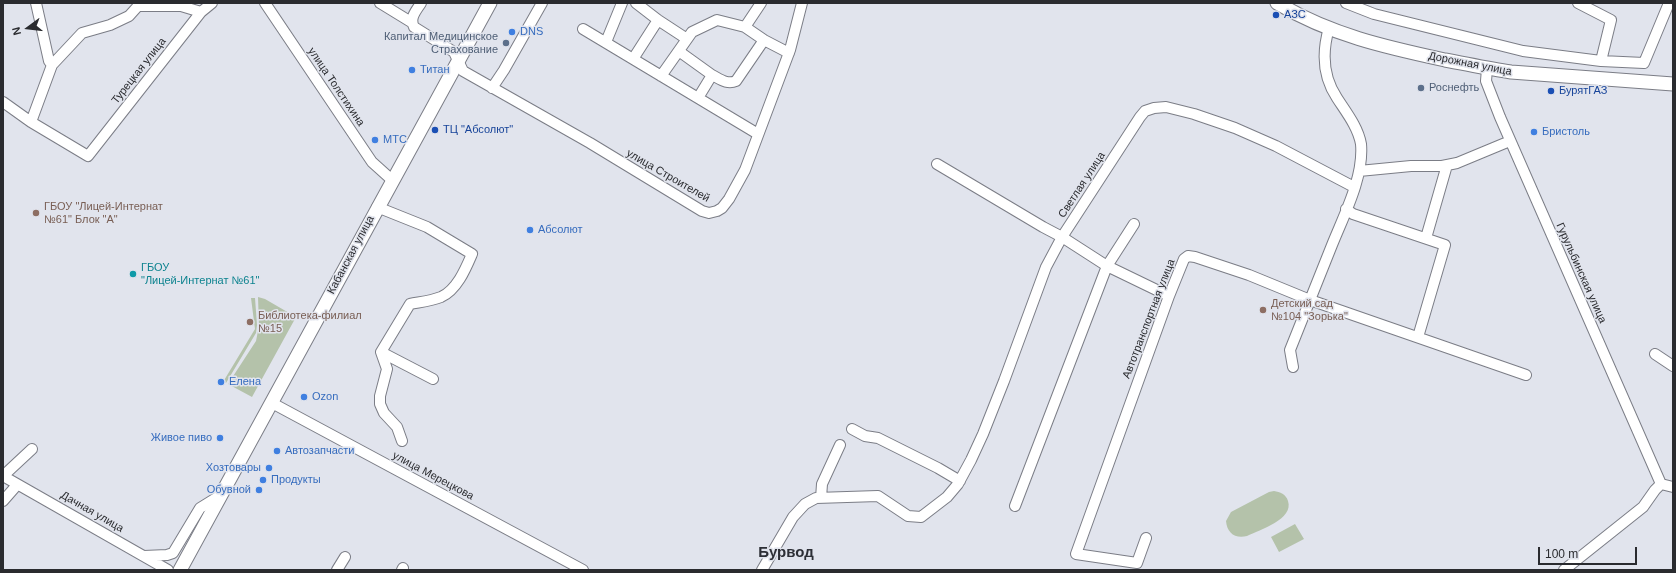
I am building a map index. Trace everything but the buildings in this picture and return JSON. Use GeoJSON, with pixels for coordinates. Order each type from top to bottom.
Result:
{"type":"FeatureCollection","features":[{"type":"Feature","properties":{"kind":"main road","name":"Кабанская улица"},"geometry":{"type":"LineString","coordinates":[[180,570],[272,403],[377,207],[490,3]]}},
{"type":"Feature","properties":{"kind":"main road","name":"Дорожная улица"},"geometry":{"type":"LineString","coordinates":[[1277,3],[1329,28],[1379,46],[1487,69],[1673,84]]}},
{"type":"Feature","properties":{"kind":"main road"},"geometry":{"type":"LineString","coordinates":[[1657,83],[1673,87]]}},
{"type":"Feature","properties":{"kind":"street"},"geometry":{"type":"LineString","coordinates":[[36,3],[49,61],[52,65]]}},
{"type":"Feature","properties":{"kind":"street","name":"Турецкая улица"},"geometry":{"type":"LineString","coordinates":[[31,122],[88,156],[201,12],[212,3]]}},
{"type":"Feature","properties":{"kind":"street","name":"улица Толстихина"},"geometry":{"type":"LineString","coordinates":[[265,3],[372,162],[392,180]]}},
{"type":"Feature","properties":{"kind":"street","name":"улица Строителей"},"geometry":{"type":"LineString","coordinates":[[380,3],[411,22],[414,27],[454,52],[464,71],[590,143],[702,211],[709,213],[716,212],[730,199],[745,170],[789,53],[802,3]]}},
{"type":"Feature","properties":{"kind":"street"},"geometry":{"type":"LineString","coordinates":[[411,22],[421,3]]}},
{"type":"Feature","properties":{"kind":"street"},"geometry":{"type":"LineString","coordinates":[[492,88],[504,70],[542,3]]}},
{"type":"Feature","properties":{"kind":"street"},"geometry":{"type":"LineString","coordinates":[[606,42],[622,3]]}},
{"type":"Feature","properties":{"kind":"street"},"geometry":{"type":"LineString","coordinates":[[636,3],[658,20],[687,38]]}},
{"type":"Feature","properties":{"kind":"street"},"geometry":{"type":"LineString","coordinates":[[745,27],[761,3]]}},
{"type":"Feature","properties":{"kind":"street"},"geometry":{"type":"LineString","coordinates":[[1346,3],[1374,14],[1516,50],[1601,61],[1644,63],[1669,3]]}},
{"type":"Feature","properties":{"kind":"street"},"geometry":{"type":"LineString","coordinates":[[1578,3],[1611,20],[1601,61]]}},
{"type":"Feature","properties":{"kind":"street"},"geometry":{"type":"LineString","coordinates":[[3,102],[31,122],[52,65],[82,33],[110,25],[129,16],[136,5],[181,6],[201,12]]}},
{"type":"Feature","properties":{"kind":"street"},"geometry":{"type":"LineString","coordinates":[[633,59],[658,20]]}},
{"type":"Feature","properties":{"kind":"street"},"geometry":{"type":"LineString","coordinates":[[661,76],[680,52],[687,38],[692,32],[717,20],[745,27],[764,40],[789,53]]}},
{"type":"Feature","properties":{"kind":"street"},"geometry":{"type":"LineString","coordinates":[[1293,367],[1290,350],[1346,209],[1359,171],[1361,144],[1359,136],[1348,114],[1330,86],[1326,73],[1324,55],[1325,41],[1329,28]]}},
{"type":"Feature","properties":{"kind":"street"},"geometry":{"type":"LineString","coordinates":[[583,29],[758,134]]}},
{"type":"Feature","properties":{"kind":"street"},"geometry":{"type":"LineString","coordinates":[[680,52],[712,75],[731,83],[736,81],[764,40]]}},
{"type":"Feature","properties":{"kind":"street","name":"Гурульбинская улица"},"geometry":{"type":"LineString","coordinates":[[1487,69],[1486,81],[1510,141],[1661,484]]}},
{"type":"Feature","properties":{"kind":"street"},"geometry":{"type":"LineString","coordinates":[[698,98],[712,75]]}},
{"type":"Feature","properties":{"kind":"street","name":"Светлая улица"},"geometry":{"type":"LineString","coordinates":[[821,498],[878,496],[908,516],[921,517],[947,497],[959,482],[984,434],[1046,267],[1062,237],[1145,111],[1154,108],[1166,107],[1179,109],[1235,128],[1276,146],[1354,187]]}},
{"type":"Feature","properties":{"kind":"street"},"geometry":{"type":"LineString","coordinates":[[1359,171],[1411,166],[1447,165],[1457,163],[1510,141]]}},
{"type":"Feature","properties":{"kind":"street"},"geometry":{"type":"LineString","coordinates":[[937,164],[1062,237],[1107,266],[1169,296]]}},
{"type":"Feature","properties":{"kind":"street"},"geometry":{"type":"LineString","coordinates":[[1426,238],[1447,165]]}},
{"type":"Feature","properties":{"kind":"street"},"geometry":{"type":"LineString","coordinates":[[377,207],[427,227],[472,254],[456,282],[446,294],[441,297],[410,304],[381,352]]}},
{"type":"Feature","properties":{"kind":"street"},"geometry":{"type":"LineString","coordinates":[[1346,209],[1353,214],[1446,245],[1418,337]]}},
{"type":"Feature","properties":{"kind":"street"},"geometry":{"type":"LineString","coordinates":[[1015,506],[1107,266],[1134,224]]}},
{"type":"Feature","properties":{"kind":"street","name":"Автотранспортная улица"},"geometry":{"type":"LineString","coordinates":[[1146,538],[1137,563],[1076,554],[1169,296],[1184,259],[1188,256],[1249,275],[1310,300],[1526,375]]}},
{"type":"Feature","properties":{"kind":"street"},"geometry":{"type":"LineString","coordinates":[[381,352],[433,379]]}},
{"type":"Feature","properties":{"kind":"street"},"geometry":{"type":"LineString","coordinates":[[381,352],[387,369],[380,396],[380,404],[384,412],[396,427],[402,441]]}},
{"type":"Feature","properties":{"kind":"street"},"geometry":{"type":"LineString","coordinates":[[1655,354],[1673,366]]}},
{"type":"Feature","properties":{"kind":"street","name":"улица Мерецкова"},"geometry":{"type":"LineString","coordinates":[[272,403],[583,570]]}},
{"type":"Feature","properties":{"kind":"street"},"geometry":{"type":"LineString","coordinates":[[852,429],[865,436],[878,438],[938,468],[959,482]]}},
{"type":"Feature","properties":{"kind":"street"},"geometry":{"type":"LineString","coordinates":[[762,570],[793,517],[805,504],[816,498],[821,498],[822,484],[840,444]]}},
{"type":"Feature","properties":{"kind":"street"},"geometry":{"type":"LineString","coordinates":[[3,476],[32,449]]}},
{"type":"Feature","properties":{"kind":"street","name":"Дачная улица"},"geometry":{"type":"LineString","coordinates":[[3,476],[168,570]]}},
{"type":"Feature","properties":{"kind":"street"},"geometry":{"type":"LineString","coordinates":[[3,501],[17,484]]}},
{"type":"Feature","properties":{"kind":"street"},"geometry":{"type":"LineString","coordinates":[[1564,570],[1643,507],[1661,484],[1673,487]]}},
{"type":"Feature","properties":{"kind":"street"},"geometry":{"type":"LineString","coordinates":[[142,556],[162,556],[173,553],[200,508],[222,495]]}},
{"type":"Feature","properties":{"kind":"street"},"geometry":{"type":"LineString","coordinates":[[337,570],[344,557]]}},
{"type":"Feature","properties":{"kind":"green space"},"geometry":{"type":"Polygon","coordinates":[[[258,297],[265,299],[296,317],[252,397],[228,384],[256,341],[259,326],[258,297]]]}},
{"type":"Feature","properties":{"kind":"green space"},"geometry":{"type":"Polygon","coordinates":[[[251,298],[255,298],[257,325],[256,333],[226,383],[223,382],[255,329],[251,298]]]}},
{"type":"Feature","properties":{"kind":"green space"},"geometry":{"type":"Polygon","coordinates":[[[1274,491],[1282,494],[1288,501],[1286,513],[1281,518],[1275,523],[1247,536],[1239,537],[1230,532],[1226,521],[1231,512],[1269,492],[1274,491]]]}},
{"type":"Feature","properties":{"kind":"green space"},"geometry":{"type":"Polygon","coordinates":[[[1295,524],[1304,539],[1279,552],[1271,537],[1295,524]]]}},
{"type":"Feature","properties":{"kind":"place","name":"АЗС"},"geometry":{"type":"Point","coordinates":[1276,15]}},
{"type":"Feature","properties":{"kind":"place","name":"DNS"},"geometry":{"type":"Point","coordinates":[512,32]}},
{"type":"Feature","properties":{"kind":"place","name":"Капитал Медицинское Страхование"},"geometry":{"type":"Point","coordinates":[506,43]}},
{"type":"Feature","properties":{"kind":"place","name":"Титан"},"geometry":{"type":"Point","coordinates":[412,70]}},
{"type":"Feature","properties":{"kind":"place","name":"Роснефть"},"geometry":{"type":"Point","coordinates":[1421,88]}},
{"type":"Feature","properties":{"kind":"place","name":"БурятГАЗ"},"geometry":{"type":"Point","coordinates":[1551,91]}},
{"type":"Feature","properties":{"kind":"place","name":"ТЦ \"Абсолют\""},"geometry":{"type":"Point","coordinates":[435,130]}},
{"type":"Feature","properties":{"kind":"place","name":"Бристоль"},"geometry":{"type":"Point","coordinates":[1534,132]}},
{"type":"Feature","properties":{"kind":"place","name":"МТС"},"geometry":{"type":"Point","coordinates":[375,140]}},
{"type":"Feature","properties":{"kind":"place","name":"ГБОУ \"Лицей-Интернат №61\" Блок \"А\""},"geometry":{"type":"Point","coordinates":[36,213]}},
{"type":"Feature","properties":{"kind":"place","name":"Абсолют"},"geometry":{"type":"Point","coordinates":[530,230]}},
{"type":"Feature","properties":{"kind":"place","name":"ГБОУ \"Лицей-Интернат №61\""},"geometry":{"type":"Point","coordinates":[133,274]}},
{"type":"Feature","properties":{"kind":"place","name":"Детский сад №104 \"Зорька\""},"geometry":{"type":"Point","coordinates":[1263,310]}},
{"type":"Feature","properties":{"kind":"place","name":"Библиотека-филиал №15"},"geometry":{"type":"Point","coordinates":[250,322]}},
{"type":"Feature","properties":{"kind":"place","name":"Елена"},"geometry":{"type":"Point","coordinates":[221,382]}},
{"type":"Feature","properties":{"kind":"place","name":"Ozon"},"geometry":{"type":"Point","coordinates":[304,397]}},
{"type":"Feature","properties":{"kind":"place","name":"Живое пиво"},"geometry":{"type":"Point","coordinates":[220,438]}},
{"type":"Feature","properties":{"kind":"place","name":"Автозапчасти"},"geometry":{"type":"Point","coordinates":[277,451]}},
{"type":"Feature","properties":{"kind":"place","name":"Хозтовары"},"geometry":{"type":"Point","coordinates":[269,468]}},
{"type":"Feature","properties":{"kind":"place","name":"Продукты"},"geometry":{"type":"Point","coordinates":[263,480]}},
{"type":"Feature","properties":{"kind":"place","name":"Обувной"},"geometry":{"type":"Point","coordinates":[259,490]}},
{"type":"Feature","properties":{"kind":"district","name":"Бурвод"},"geometry":{"type":"Point","coordinates":[786,553]}}]}
